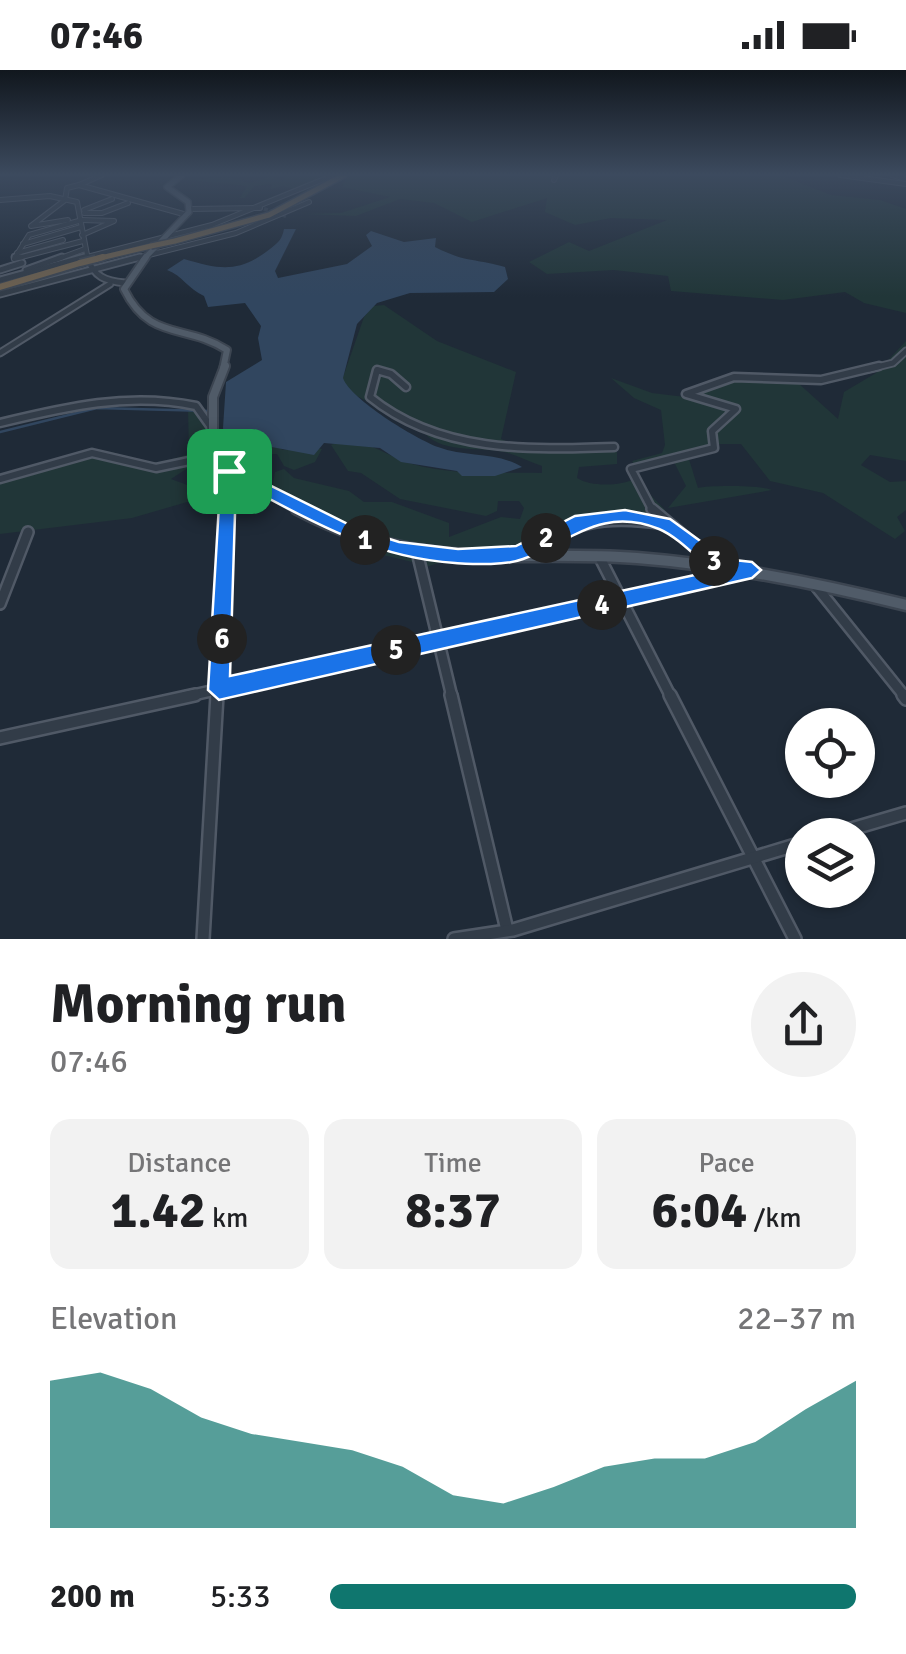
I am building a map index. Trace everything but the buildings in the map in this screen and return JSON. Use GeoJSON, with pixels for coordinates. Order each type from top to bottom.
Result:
{"type":"FeatureCollection","features":[{"type":"Feature","properties":{"kind":"highway"},"geometry":{"type":"LineString","coordinates":[[201,230],[249,216]]}},
{"type":"Feature","properties":{"kind":"highway"},"geometry":{"type":"LineString","coordinates":[[173,239],[262,216]]}},
{"type":"Feature","properties":{"kind":"highway"},"geometry":{"type":"LineString","coordinates":[[225,235],[276,216]]}},
{"type":"Feature","properties":{"kind":"highway"},"geometry":{"type":"LineString","coordinates":[[0,287],[80,263],[152,251]]}},
{"type":"Feature","properties":{"kind":"highway"},"geometry":{"type":"LineString","coordinates":[[0,287],[36,264]]}},
{"type":"Feature","properties":{"kind":"highway"},"geometry":{"type":"LineString","coordinates":[[0,287],[56,274]]}},
{"type":"Feature","properties":{"kind":"main road"},"geometry":{"type":"LineString","coordinates":[[186,216],[173,239],[152,251],[125,282],[128,298],[151,325],[214,342],[227,350],[228,360],[213,389],[213,456],[229,471],[363,539],[416,552],[600,556],[720,566],[812,582],[906,605]]}},
{"type":"Feature","properties":{"kind":"street"},"geometry":{"type":"LineString","coordinates":[[46,216],[31,226],[90,216]]}},
{"type":"Feature","properties":{"kind":"street"},"geometry":{"type":"LineString","coordinates":[[55,221],[60,216]]}},
{"type":"Feature","properties":{"kind":"street"},"geometry":{"type":"LineString","coordinates":[[23,244],[63,240],[84,245],[173,239],[244,216]]}},
{"type":"Feature","properties":{"kind":"street"},"geometry":{"type":"LineString","coordinates":[[294,216],[216,241],[152,251],[225,235],[294,216]]}},
{"type":"Feature","properties":{"kind":"street"},"geometry":{"type":"LineString","coordinates":[[0,270],[36,264],[84,245],[114,222],[83,217],[30,234],[17,253],[63,240],[83,217]]}},
{"type":"Feature","properties":{"kind":"street"},"geometry":{"type":"LineString","coordinates":[[83,217],[84,245],[98,276],[112,283]]}},
{"type":"Feature","properties":{"kind":"street"},"geometry":{"type":"LineString","coordinates":[[98,220],[100,230]]}},
{"type":"Feature","properties":{"kind":"street"},"geometry":{"type":"LineString","coordinates":[[36,264],[84,245]]}},
{"type":"Feature","properties":{"kind":"street"},"geometry":{"type":"LineString","coordinates":[[56,274],[94,262]]}},
{"type":"Feature","properties":{"kind":"street"},"geometry":{"type":"LineString","coordinates":[[12,274],[39,266],[36,264]]}},
{"type":"Feature","properties":{"kind":"street"},"geometry":{"type":"LineString","coordinates":[[0,353],[112,283],[125,282]]}},
{"type":"Feature","properties":{"kind":"street"},"geometry":{"type":"LineString","coordinates":[[720,566],[664,524],[647,503],[631,469],[669,456],[711,451],[712,431],[736,410],[686,394],[734,376],[821,380],[893,363],[906,351]]}},
{"type":"Feature","properties":{"kind":"street"},"geometry":{"type":"LineString","coordinates":[[406,387],[391,374],[377,370],[370,398],[414,425],[484,444],[614,447]]}},
{"type":"Feature","properties":{"kind":"street"},"geometry":{"type":"LineString","coordinates":[[0,422],[96,402],[158,402],[196,406],[213,430]]}},
{"type":"Feature","properties":{"kind":"street"},"geometry":{"type":"LineString","coordinates":[[0,479],[92,453],[156,468],[213,456]]}},
{"type":"Feature","properties":{"kind":"street"},"geometry":{"type":"LineString","coordinates":[[203,939],[229,471]]}},
{"type":"Feature","properties":{"kind":"street"},"geometry":{"type":"LineString","coordinates":[[518,554],[592,517],[664,524]]}},
{"type":"Feature","properties":{"kind":"street"},"geometry":{"type":"LineString","coordinates":[[0,604],[28,532]]}},
{"type":"Feature","properties":{"kind":"street"},"geometry":{"type":"LineString","coordinates":[[416,552],[507,930]]}},
{"type":"Feature","properties":{"kind":"street"},"geometry":{"type":"LineString","coordinates":[[600,556],[794,939]]}},
{"type":"Feature","properties":{"kind":"street"},"geometry":{"type":"LineString","coordinates":[[0,738],[752,570]]}},
{"type":"Feature","properties":{"kind":"street"},"geometry":{"type":"LineString","coordinates":[[812,582],[906,699]]}},
{"type":"Feature","properties":{"kind":"street"},"geometry":{"type":"LineString","coordinates":[[875,822],[906,813]]}},
{"type":"Feature","properties":{"kind":"street"},"geometry":{"type":"LineString","coordinates":[[454,939],[507,930],[785,848]]}},
{"type":"Feature","properties":{"kind":"green space"},"geometry":{"type":"Polygon","coordinates":[[[459,216],[492,216],[472,222],[459,216]]]}},
{"type":"Feature","properties":{"kind":"green space"},"geometry":{"type":"Polygon","coordinates":[[[553,216],[906,216],[906,313],[864,303],[845,292],[783,300],[671,291],[668,276],[614,270],[547,274],[529,262],[569,242],[589,251],[667,220],[611,218],[575,225],[553,216]]]}},
{"type":"Feature","properties":{"kind":"green space"},"geometry":{"type":"Polygon","coordinates":[[[384,305],[437,341],[516,372],[501,439],[518,446],[617,452],[617,464],[579,467],[577,478],[606,484],[635,479],[667,512],[660,517],[613,513],[572,517],[525,547],[465,554],[429,566],[383,555],[370,540],[272,488],[275,472],[284,469],[294,478],[349,491],[364,502],[392,502],[449,523],[449,537],[501,517],[520,519],[524,508],[519,501],[498,501],[497,511],[486,516],[400,499],[361,473],[348,471],[331,445],[363,443],[412,464],[445,470],[542,473],[542,466],[509,453],[438,443],[421,429],[347,391],[342,380],[364,317],[373,306],[384,305]]]}},
{"type":"Feature","properties":{"kind":"green space"},"geometry":{"type":"Polygon","coordinates":[[[906,341],[906,461],[870,455],[861,465],[890,482],[906,481],[906,510],[897,517],[905,531],[895,539],[823,493],[770,481],[741,444],[709,444],[687,453],[698,488],[772,490],[668,508],[686,486],[674,462],[638,471],[632,461],[662,453],[665,445],[661,410],[634,398],[611,378],[652,393],[685,397],[740,380],[797,382],[838,419],[844,392],[876,373],[906,341]]]}},
{"type":"Feature","properties":{"kind":"green space"},"geometry":{"type":"Polygon","coordinates":[[[108,402],[193,406],[206,429],[206,456],[171,479],[190,486],[222,478],[225,491],[132,518],[0,534],[0,482],[91,453],[115,453],[150,462],[189,454],[188,408],[108,402]]]}},
{"type":"Feature","properties":{"kind":"green space"},"geometry":{"type":"Polygon","coordinates":[[[271,442],[283,450],[306,446],[322,449],[315,462],[294,470],[284,466],[277,454],[244,455],[256,443],[271,442]]]}},
{"type":"Feature","properties":{"kind":"water"},"geometry":{"type":"Polygon","coordinates":[[[284,229],[296,229],[275,271],[278,278],[347,264],[372,246],[366,235],[371,231],[404,242],[436,238],[435,247],[446,252],[505,267],[508,279],[494,292],[410,293],[377,303],[357,324],[343,378],[370,407],[428,443],[522,467],[495,476],[462,476],[457,471],[401,462],[380,448],[324,443],[314,455],[261,445],[235,459],[227,458],[223,428],[226,382],[262,360],[258,338],[261,326],[245,303],[208,307],[204,296],[167,270],[184,259],[219,267],[239,266],[276,244],[284,229]]]}},
{"type":"Feature","properties":{"kind":"waterway"},"geometry":{"type":"LineString","coordinates":[[0,432],[97,408],[209,411]]}},
{"type":"Feature","properties":{"kind":"route"},"geometry":{"type":"LineString","coordinates":[[229,471],[352,534],[399,550],[458,556],[518,554],[581,520],[608,516],[664,524],[720,566],[752,570],[219,690],[229,471]]}}]}
